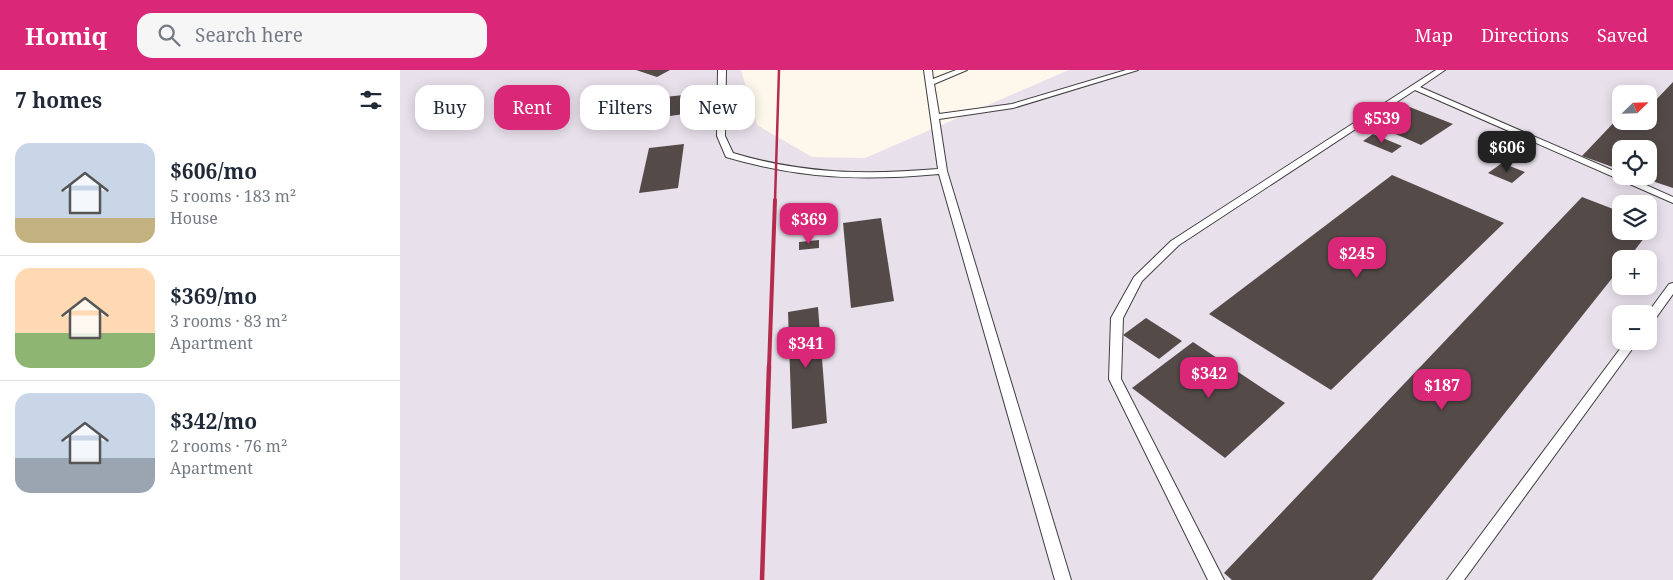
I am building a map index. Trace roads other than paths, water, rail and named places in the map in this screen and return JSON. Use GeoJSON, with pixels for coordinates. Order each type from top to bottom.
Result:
{"type":"FeatureCollection","features":[{"type":"Feature","properties":{"kind":"lane"},"geometry":{"type":"LineString","coordinates":[[722,70],[721,136],[729,155],[757,164],[813,175],[892,176],[943,171]]}},
{"type":"Feature","properties":{"kind":"lane"},"geometry":{"type":"LineString","coordinates":[[928,70],[928,83],[943,171],[1063,580]]}},
{"type":"Feature","properties":{"kind":"lane"},"geometry":{"type":"LineString","coordinates":[[928,83],[963,70]]}},
{"type":"Feature","properties":{"kind":"lane"},"geometry":{"type":"LineString","coordinates":[[934,117],[1013,106],[1134,70]]}},
{"type":"Feature","properties":{"kind":"lane"},"geometry":{"type":"LineString","coordinates":[[1216,580],[1115,379],[1117,318],[1138,279],[1175,243],[1441,70]]}},
{"type":"Feature","properties":{"kind":"lane"},"geometry":{"type":"LineString","coordinates":[[1414,87],[1673,200]]}},
{"type":"Feature","properties":{"kind":"lane"},"geometry":{"type":"LineString","coordinates":[[1657,308],[1673,286]]}},
{"type":"Feature","properties":{"kind":"lane"},"geometry":{"type":"LineString","coordinates":[[1455,580],[1625,350]]}},
{"type":"Feature","properties":{"kind":"railway"},"geometry":{"type":"LineString","coordinates":[[775,201],[779,70]]}},
{"type":"Feature","properties":{"kind":"railway"},"geometry":{"type":"LineString","coordinates":[[769,368],[775,200]]}},
{"type":"Feature","properties":{"kind":"railway"},"geometry":{"type":"LineString","coordinates":[[762,580],[769,366]]}}]}
